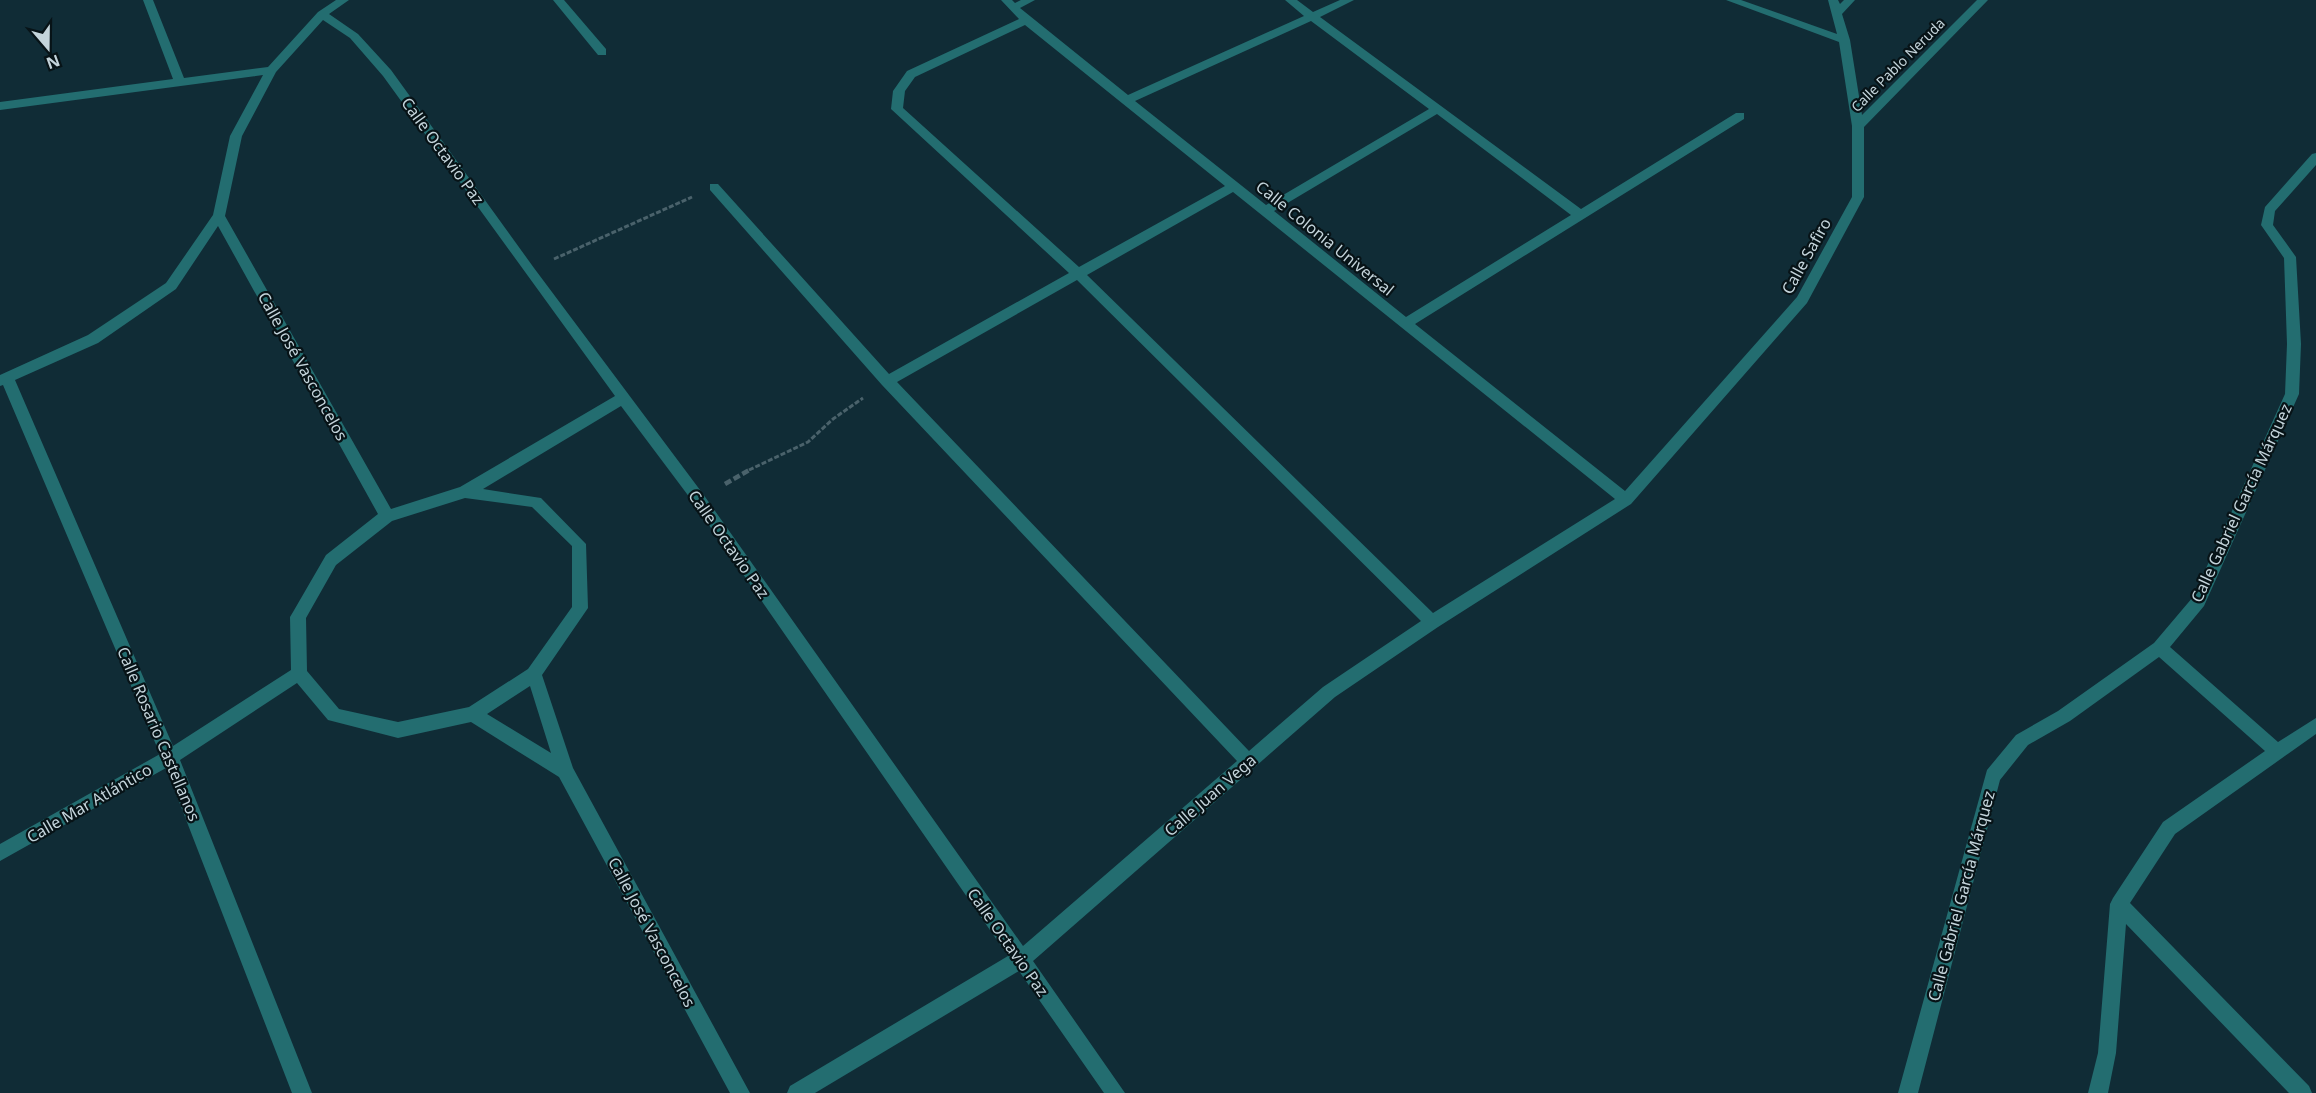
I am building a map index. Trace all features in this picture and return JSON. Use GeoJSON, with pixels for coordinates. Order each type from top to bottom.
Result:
{"type":"FeatureCollection","features":[{"type":"Feature","properties":{"kind":"street"},"geometry":{"type":"LineString","coordinates":[[148,0],[180,83]]}},
{"type":"Feature","properties":{"kind":"street"},"geometry":{"type":"LineString","coordinates":[[322,14],[323,0]]}},
{"type":"Feature","properties":{"kind":"street"},"geometry":{"type":"LineString","coordinates":[[3,379],[93,339],[171,286],[219,216],[236,136],[271,70],[322,14],[344,0]]}},
{"type":"Feature","properties":{"kind":"street"},"geometry":{"type":"LineString","coordinates":[[558,0],[602,52]]}},
{"type":"Feature","properties":{"kind":"street"},"geometry":{"type":"LineString","coordinates":[[1010,4],[1030,0]]}},
{"type":"Feature","properties":{"kind":"street"},"geometry":{"type":"LineString","coordinates":[[1290,0],[1580,215]]}},
{"type":"Feature","properties":{"kind":"street"},"geometry":{"type":"LineString","coordinates":[[1127,100],[1349,0]]}},
{"type":"Feature","properties":{"kind":"street"},"geometry":{"type":"LineString","coordinates":[[1731,0],[1844,40]]}},
{"type":"Feature","properties":{"kind":"street"},"geometry":{"type":"LineString","coordinates":[[1833,0],[1844,40]]}},
{"type":"Feature","properties":{"kind":"street"},"geometry":{"type":"LineString","coordinates":[[1837,13],[1850,0]]}},
{"type":"Feature","properties":{"kind":"street","name":"Calle Pablo Neruda"},"geometry":{"type":"LineString","coordinates":[[1858,126],[1983,0]]}},
{"type":"Feature","properties":{"kind":"street","name":"Calle Colonia Universal"},"geometry":{"type":"LineString","coordinates":[[1010,4],[1026,20],[1626,500]]}},
{"type":"Feature","properties":{"kind":"street","name":"Calle Octavio Paz"},"geometry":{"type":"LineString","coordinates":[[322,14],[354,36],[387,73],[528,271],[698,498],[1115,1093]]}},
{"type":"Feature","properties":{"kind":"street"},"geometry":{"type":"LineString","coordinates":[[1026,20],[911,74],[899,91],[897,109],[1077,273],[1432,622]]}},
{"type":"Feature","properties":{"kind":"street","name":"Calle Safiro"},"geometry":{"type":"LineString","coordinates":[[1626,500],[1802,300],[1858,196],[1858,126],[1844,40]]}},
{"type":"Feature","properties":{"kind":"street"},"geometry":{"type":"LineString","coordinates":[[0,106],[271,70]]}},
{"type":"Feature","properties":{"kind":"street"},"geometry":{"type":"LineString","coordinates":[[1265,211],[1437,109]]}},
{"type":"Feature","properties":{"kind":"street"},"geometry":{"type":"LineString","coordinates":[[1405,324],[1740,116]]}},
{"type":"Feature","properties":{"kind":"street","name":"Calle Gabriel García Márquez"},"geometry":{"type":"LineString","coordinates":[[1908,1093],[1993,776],[2022,740],[2064,716],[2160,648],[2199,601],[2292,394],[2294,344],[2290,257],[2267,225],[2269,210],[2316,157]]}},
{"type":"Feature","properties":{"kind":"street"},"geometry":{"type":"LineString","coordinates":[[887,381],[1234,186]]}},
{"type":"Feature","properties":{"kind":"street"},"geometry":{"type":"LineString","coordinates":[[714,188],[887,381],[1249,762]]}},
{"type":"Feature","properties":{"kind":"street","name":"Calle José Vasconcelos"},"geometry":{"type":"LineString","coordinates":[[219,216],[387,516]]}},
{"type":"Feature","properties":{"kind":"street","name":"Calle Rosario Castellanos"},"geometry":{"type":"LineString","coordinates":[[3,379],[170,757],[302,1093]]}},
{"type":"Feature","properties":{"kind":"street"},"geometry":{"type":"LineString","coordinates":[[465,492],[536,501],[579,544],[580,608],[534,674],[472,714],[398,730],[334,715],[299,673],[298,617],[331,560],[387,516],[465,492],[623,398]]}},
{"type":"Feature","properties":{"kind":"street","name":"Calle Juan Vega"},"geometry":{"type":"LineString","coordinates":[[797,1093],[1021,959],[1329,692],[1432,622],[1626,500]]}},
{"type":"Feature","properties":{"kind":"street"},"geometry":{"type":"LineString","coordinates":[[2160,648],[2279,753]]}},
{"type":"Feature","properties":{"kind":"street","name":"Calle Mar Atlántico"},"geometry":{"type":"LineString","coordinates":[[0,854],[170,757],[299,673]]}},
{"type":"Feature","properties":{"kind":"street","name":"Calle José Vasconcelos"},"geometry":{"type":"LineString","coordinates":[[534,674],[565,771],[740,1093]]}},
{"type":"Feature","properties":{"kind":"street","name":"Calle José Vasconcelos"},"geometry":{"type":"LineString","coordinates":[[472,714],[565,771]]}},
{"type":"Feature","properties":{"kind":"street"},"geometry":{"type":"LineString","coordinates":[[2098,1093],[2107,1053],[2119,904],[2169,828],[2316,725]]}},
{"type":"Feature","properties":{"kind":"street"},"geometry":{"type":"LineString","coordinates":[[2119,904],[2302,1093]]}},
{"type":"Feature","properties":{"kind":"path"},"geometry":{"type":"LineString","coordinates":[[528,271],[714,188]]}},
{"type":"Feature","properties":{"kind":"path"},"geometry":{"type":"LineString","coordinates":[[698,498],[767,460],[808,442],[833,419],[887,381]]}}]}
